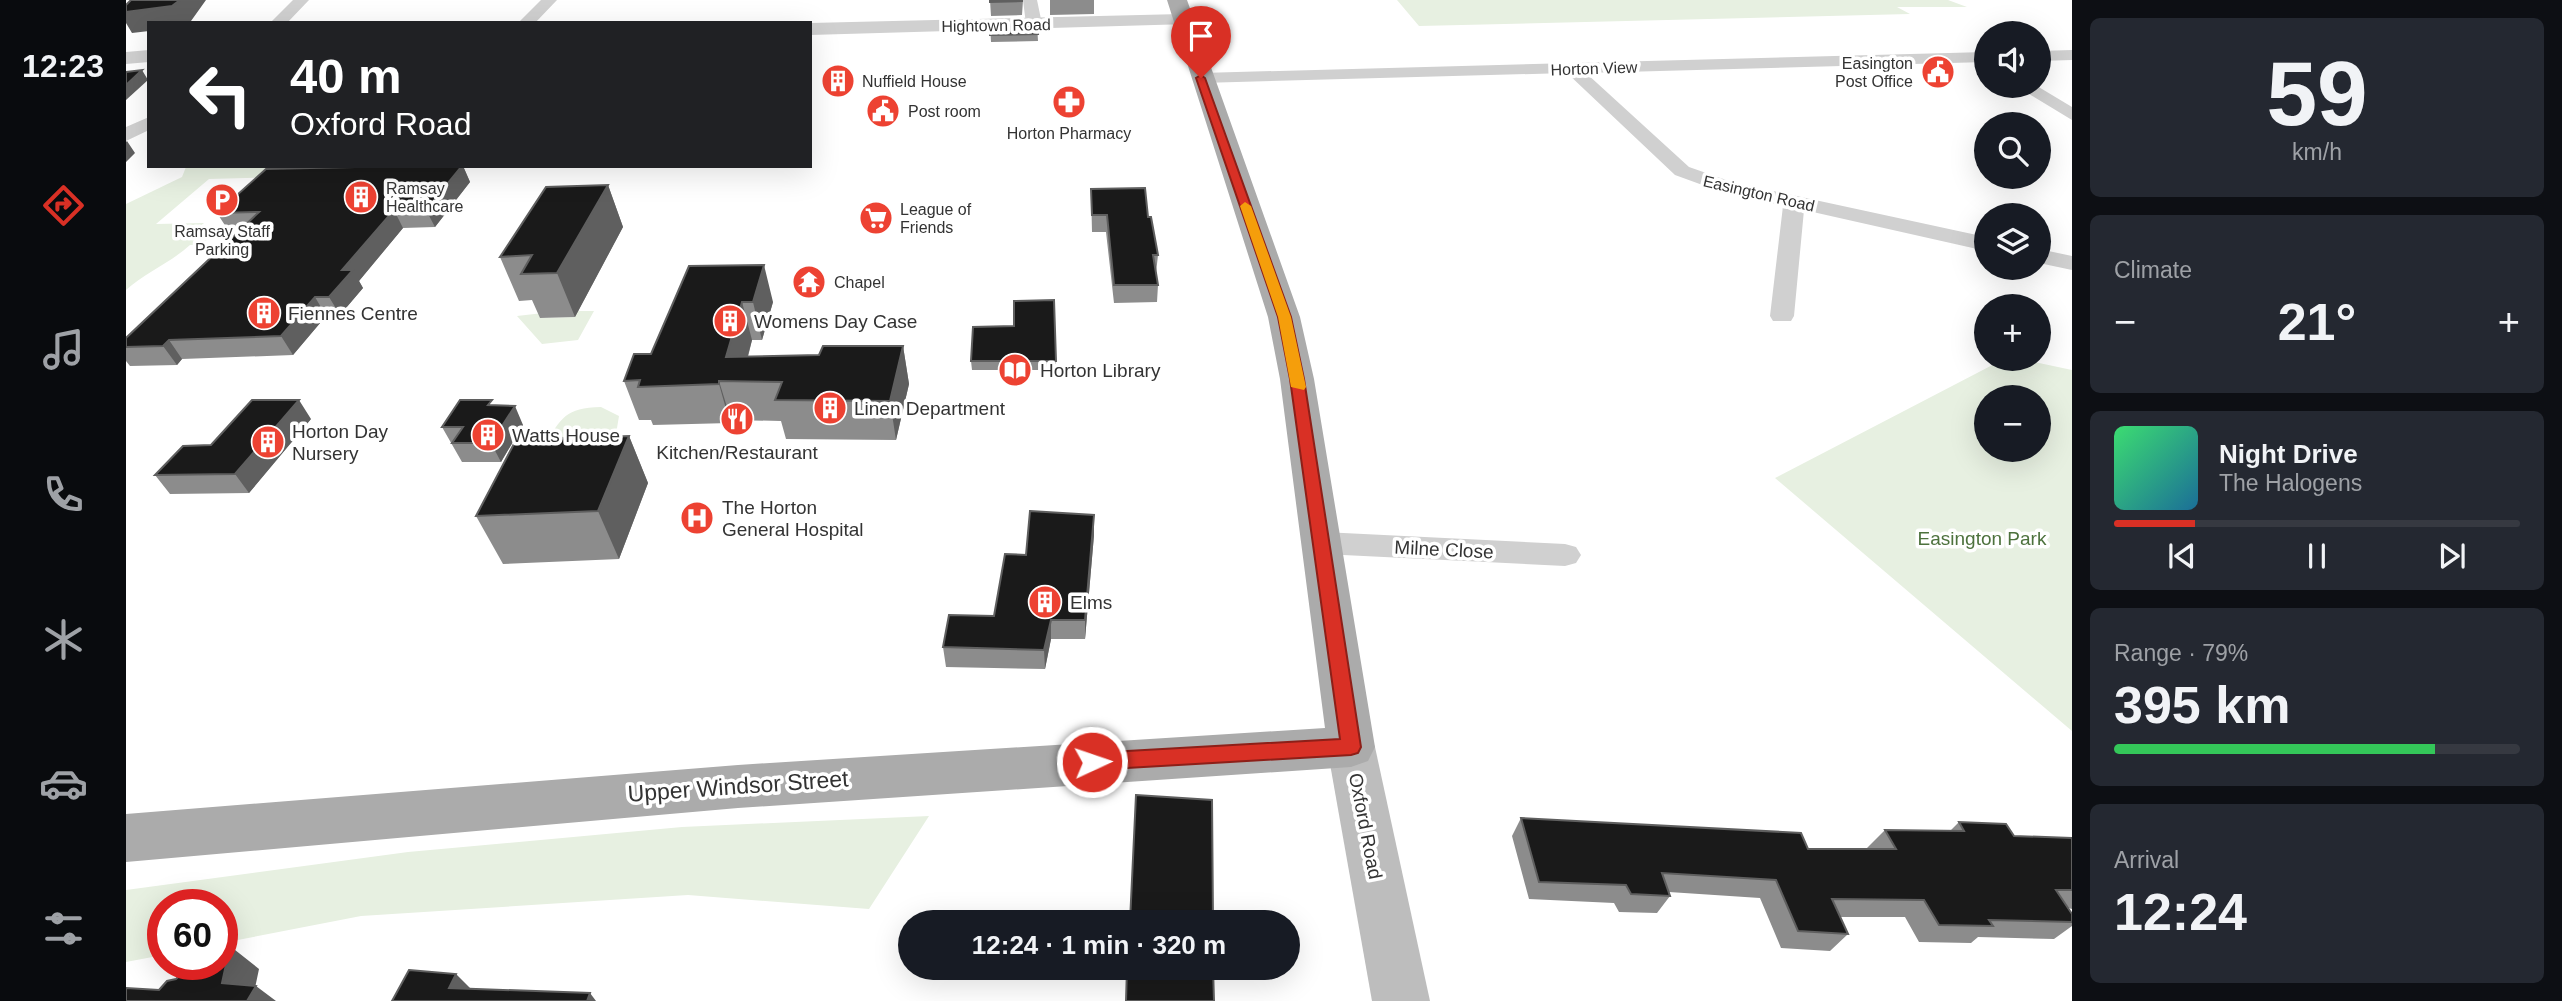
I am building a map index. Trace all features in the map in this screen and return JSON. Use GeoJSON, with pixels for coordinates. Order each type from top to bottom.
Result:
{"type":"FeatureCollection","features":[{"type":"Feature","properties":{"kind":"main road","name":"Oxford Road"},"geometry":{"type":"LineString","coordinates":[[1180,10],[1284,317],[1297,379],[1323,543],[1351,747],[1401,1001]]}},
{"type":"Feature","properties":{"kind":"main road","name":"Upper Windsor Street"},"geometry":{"type":"LineString","coordinates":[[126,838],[484,804],[1018,766],[1351,747]]}},
{"type":"Feature","properties":{"kind":"street"},"geometry":{"type":"LineString","coordinates":[[280,21],[302,0]]}},
{"type":"Feature","properties":{"kind":"street"},"geometry":{"type":"LineString","coordinates":[[528,21],[550,0]]}},
{"type":"Feature","properties":{"kind":"street"},"geometry":{"type":"LineString","coordinates":[[1030,0],[1034,24]]}},
{"type":"Feature","properties":{"kind":"street","name":"Hightown Road"},"geometry":{"type":"LineString","coordinates":[[812,29],[1034,24],[1180,10]]}},
{"type":"Feature","properties":{"kind":"street"},"geometry":{"type":"LineString","coordinates":[[2051,56],[2072,55]]}},
{"type":"Feature","properties":{"kind":"street"},"geometry":{"type":"LineString","coordinates":[[126,58],[147,56]]}},
{"type":"Feature","properties":{"kind":"street","name":"Horton View"},"geometry":{"type":"LineString","coordinates":[[1201,78],[1974,59]]}},
{"type":"Feature","properties":{"kind":"street","name":"Easington Road"},"geometry":{"type":"LineString","coordinates":[[1570,68],[1682,172],[1704,181],[1974,241]]}},
{"type":"Feature","properties":{"kind":"street"},"geometry":{"type":"LineString","coordinates":[[2044,98],[2072,115]]}},
{"type":"Feature","properties":{"kind":"street"},"geometry":{"type":"LineString","coordinates":[[126,135],[147,123]]}},
{"type":"Feature","properties":{"kind":"street"},"geometry":{"type":"LineString","coordinates":[[1782,316],[1794,202]]}},
{"type":"Feature","properties":{"kind":"street"},"geometry":{"type":"LineString","coordinates":[[2051,259],[2072,263]]}},
{"type":"Feature","properties":{"kind":"street","name":"Milne Close"},"geometry":{"type":"LineString","coordinates":[[1323,543],[1565,555]]}},
{"type":"Feature","properties":{"kind":"green space"},"geometry":{"type":"Polygon","coordinates":[[[1397,0],[1948,0],[1967,7],[1897,7],[1910,14],[1419,26],[1397,0]]]}},
{"type":"Feature","properties":{"kind":"green space"},"geometry":{"type":"Polygon","coordinates":[[[186,168],[391,168],[384,174],[209,179],[156,224],[204,223],[184,240],[207,240],[200,245],[190,245],[126,290],[126,204],[182,177],[186,168]]]}},
{"type":"Feature","properties":{"kind":"green space"},"geometry":{"type":"Polygon","coordinates":[[[578,311],[594,311],[578,340],[542,344],[517,316],[543,313],[541,318],[575,317],[578,311]]]}},
{"type":"Feature","properties":{"kind":"green space","name":"Easington Park"},"geometry":{"type":"Polygon","coordinates":[[[2051,366],[2072,370],[2072,731],[1775,478],[1981,371],[2051,371],[2051,366]]]}},
{"type":"Feature","properties":{"kind":"green space"},"geometry":{"type":"Polygon","coordinates":[[[601,407],[619,416],[617,428],[600,452],[544,446],[566,416],[579,409],[601,407]]]}},
{"type":"Feature","properties":{"kind":"green space"},"geometry":{"type":"Polygon","coordinates":[[[929,816],[869,909],[688,895],[361,916],[238,940],[238,889],[147,889],[147,958],[126,962],[126,890],[408,852],[682,827],[929,816]]]}},
{"type":"Feature","properties":{"kind":"building"},"geometry":{"type":"Polygon","coordinates":[[[131,0],[180,0],[172,6],[126,12],[126,5],[131,0]]]}},
{"type":"Feature","properties":{"kind":"building"},"geometry":{"type":"Polygon","coordinates":[[[1022,0],[1022,1],[990,2],[1022,0]]]}},
{"type":"Feature","properties":{"kind":"building"},"geometry":{"type":"Polygon","coordinates":[[[1037,24],[1038,34],[990,35],[990,25],[1037,24]]]}},
{"type":"Feature","properties":{"kind":"building"},"geometry":{"type":"Polygon","coordinates":[[[142,70],[126,85],[126,72],[142,70]]]}},
{"type":"Feature","properties":{"kind":"building"},"geometry":{"type":"Polygon","coordinates":[[[460,168],[426,210],[394,210],[342,270],[353,270],[329,297],[315,297],[281,336],[169,340],[163,346],[126,347],[126,338],[259,212],[217,213],[266,169],[460,168]]]}},
{"type":"Feature","properties":{"kind":"building"},"geometry":{"type":"Polygon","coordinates":[[[608,185],[557,273],[521,274],[532,255],[500,257],[546,187],[608,185]]]}},
{"type":"Feature","properties":{"kind":"building"},"geometry":{"type":"Polygon","coordinates":[[[1145,188],[1148,217],[1151,217],[1158,255],[1153,255],[1158,285],[1114,285],[1107,215],[1092,215],[1091,189],[1145,188]]]}},
{"type":"Feature","properties":{"kind":"building"},"geometry":{"type":"Polygon","coordinates":[[[764,265],[753,302],[742,302],[726,357],[819,355],[823,346],[903,346],[890,401],[775,400],[782,382],[719,381],[719,384],[638,387],[640,380],[624,381],[634,354],[651,354],[689,266],[764,265]]]}},
{"type":"Feature","properties":{"kind":"building"},"geometry":{"type":"Polygon","coordinates":[[[1054,300],[1056,361],[971,361],[973,327],[1014,326],[1014,301],[1054,300]]]}},
{"type":"Feature","properties":{"kind":"building"},"geometry":{"type":"Polygon","coordinates":[[[252,400],[299,400],[235,474],[155,475],[183,446],[211,445],[252,400]]]}},
{"type":"Feature","properties":{"kind":"building"},"geometry":{"type":"Polygon","coordinates":[[[460,400],[492,400],[488,405],[515,406],[491,443],[452,443],[463,427],[442,427],[460,400]]]}},
{"type":"Feature","properties":{"kind":"building"},"geometry":{"type":"Polygon","coordinates":[[[629,436],[598,511],[476,516],[516,440],[629,436]]]}},
{"type":"Feature","properties":{"kind":"building","name":"Elms"},"geometry":{"type":"Polygon","coordinates":[[[1030,511],[1094,515],[1085,620],[1051,620],[1044,650],[943,647],[949,615],[994,616],[1005,554],[1026,555],[1030,511]]]}},
{"type":"Feature","properties":{"kind":"building"},"geometry":{"type":"Polygon","coordinates":[[[1136,795],[1212,800],[1213,910],[1131,910],[1136,795]]]}},
{"type":"Feature","properties":{"kind":"building"},"geometry":{"type":"Polygon","coordinates":[[[1521,818],[1801,833],[1808,849],[1896,849],[1885,830],[1964,831],[1959,822],[2006,824],[2014,836],[2072,838],[2072,890],[2056,890],[2072,914],[2072,922],[1989,920],[1993,926],[1939,925],[1924,900],[1832,899],[1848,934],[1798,931],[1776,880],[1662,873],[1670,896],[1631,894],[1626,885],[1539,882],[1521,818]]]}},
{"type":"Feature","properties":{"kind":"building"},"geometry":{"type":"Polygon","coordinates":[[[409,970],[456,974],[449,988],[590,993],[587,1001],[392,1001],[409,970]]]}},
{"type":"Feature","properties":{"kind":"building"},"geometry":{"type":"Polygon","coordinates":[[[223,980],[222,983],[256,986],[247,1001],[126,1001],[126,988],[159,990],[167,981],[223,980]]]}},
{"type":"Feature","properties":{"kind":"building"},"geometry":{"type":"Polygon","coordinates":[[[1127,980],[1213,980],[1214,1001],[1126,1001],[1127,980]]]}},
{"type":"Feature","properties":{"kind":"slow traffic"},"geometry":{"type":"LineString","coordinates":[[1245,206],[1284,317],[1299,387]]}},
{"type":"Feature","properties":{"kind":"place","name":"Easington Post Office"},"geometry":{"type":"Point","coordinates":[1938,72]}},
{"type":"Feature","properties":{"kind":"place","name":"Nuffield House"},"geometry":{"type":"Point","coordinates":[838,81]}},
{"type":"Feature","properties":{"kind":"place","name":"Horton Pharmacy"},"geometry":{"type":"Point","coordinates":[1069,102]}},
{"type":"Feature","properties":{"kind":"place","name":"Post room"},"geometry":{"type":"Point","coordinates":[883,111]}},
{"type":"Feature","properties":{"kind":"place","name":"Ramsay Healthcare"},"geometry":{"type":"Point","coordinates":[361,197]}},
{"type":"Feature","properties":{"kind":"place","name":"Ramsay Staff Parking"},"geometry":{"type":"Point","coordinates":[222,200]}},
{"type":"Feature","properties":{"kind":"place","name":"League of Friends"},"geometry":{"type":"Point","coordinates":[876,218]}},
{"type":"Feature","properties":{"kind":"place","name":"Chapel"},"geometry":{"type":"Point","coordinates":[809,282]}},
{"type":"Feature","properties":{"kind":"place","name":"Fiennes Centre"},"geometry":{"type":"Point","coordinates":[264,313]}},
{"type":"Feature","properties":{"kind":"place","name":"Womens Day Case"},"geometry":{"type":"Point","coordinates":[730,321]}},
{"type":"Feature","properties":{"kind":"place","name":"Horton Library"},"geometry":{"type":"Point","coordinates":[1015,370]}},
{"type":"Feature","properties":{"kind":"place","name":"Linen Department"},"geometry":{"type":"Point","coordinates":[830,408]}},
{"type":"Feature","properties":{"kind":"place","name":"Kitchen/Restaurant"},"geometry":{"type":"Point","coordinates":[737,419]}},
{"type":"Feature","properties":{"kind":"place","name":"Watts House"},"geometry":{"type":"Point","coordinates":[488,435]}},
{"type":"Feature","properties":{"kind":"place","name":"Horton Day Nursery"},"geometry":{"type":"Point","coordinates":[268,442]}},
{"type":"Feature","properties":{"kind":"place","name":"The Horton General Hospital"},"geometry":{"type":"Point","coordinates":[697,518]}},
{"type":"Feature","properties":{"kind":"place","name":"Elms"},"geometry":{"type":"Point","coordinates":[1045,602]}},
{"type":"Feature","properties":{"kind":"route"},"geometry":{"type":"LineString","coordinates":[[1092,762],[1351,747],[1323,543],[1297,379],[1284,317],[1201,78]]}}]}
